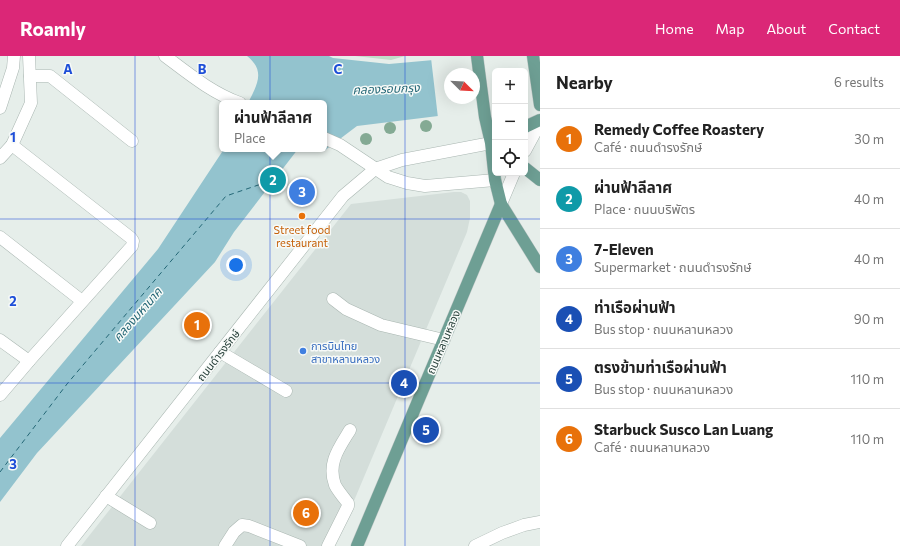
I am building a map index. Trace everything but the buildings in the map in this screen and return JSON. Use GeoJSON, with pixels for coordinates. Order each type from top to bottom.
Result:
{"type":"FeatureCollection","features":[{"type":"Feature","properties":{"kind":"main road"},"geometry":{"type":"LineString","coordinates":[[477,56],[485,117],[493,140]]}},
{"type":"Feature","properties":{"kind":"main road"},"geometry":{"type":"LineString","coordinates":[[533,56],[540,105]]}},
{"type":"Feature","properties":{"kind":"main road"},"geometry":{"type":"LineString","coordinates":[[528,126],[540,121]]}},
{"type":"Feature","properties":{"kind":"main road"},"geometry":{"type":"LineString","coordinates":[[528,170],[540,180]]}},
{"type":"Feature","properties":{"kind":"main road"},"geometry":{"type":"LineString","coordinates":[[495,176],[501,204],[540,266]]}},
{"type":"Feature","properties":{"kind":"main road","name":"ถนนหลานหลวง"},"geometry":{"type":"LineString","coordinates":[[358,546],[501,204]]}},
{"type":"Feature","properties":{"kind":"street"},"geometry":{"type":"LineString","coordinates":[[0,108],[14,68],[14,56]]}},
{"type":"Feature","properties":{"kind":"street"},"geometry":{"type":"LineString","coordinates":[[0,158],[12,145],[30,103],[29,56]]}},
{"type":"Feature","properties":{"kind":"street"},"geometry":{"type":"LineString","coordinates":[[165,56],[210,89],[232,100]]}},
{"type":"Feature","properties":{"kind":"street"},"geometry":{"type":"LineString","coordinates":[[30,76],[50,76],[132,142]]}},
{"type":"Feature","properties":{"kind":"street"},"geometry":{"type":"LineString","coordinates":[[528,145],[540,121]]}},
{"type":"Feature","properties":{"kind":"street"},"geometry":{"type":"LineString","coordinates":[[327,139],[340,145],[388,177],[407,183],[425,186],[495,180]]}},
{"type":"Feature","properties":{"kind":"street","name":"ถนนดำรงรักษ์"},"geometry":{"type":"LineString","coordinates":[[67,546],[342,196],[375,169],[402,160],[492,144]]}},
{"type":"Feature","properties":{"kind":"street"},"geometry":{"type":"LineString","coordinates":[[0,395],[132,246],[133,241],[12,145]]}},
{"type":"Feature","properties":{"kind":"street","name":"ถนนหลานหลวง"},"geometry":{"type":"LineString","coordinates":[[501,204],[513,176]]}},
{"type":"Feature","properties":{"kind":"street"},"geometry":{"type":"LineString","coordinates":[[0,237],[82,301]]}},
{"type":"Feature","properties":{"kind":"street"},"geometry":{"type":"LineString","coordinates":[[333,299],[346,309],[381,325],[444,340]]}},
{"type":"Feature","properties":{"kind":"street"},"geometry":{"type":"LineString","coordinates":[[0,340],[29,361]]}},
{"type":"Feature","properties":{"kind":"street"},"geometry":{"type":"LineString","coordinates":[[220,352],[286,391]]}},
{"type":"Feature","properties":{"kind":"street"},"geometry":{"type":"LineString","coordinates":[[328,546],[348,506],[348,503],[336,486],[333,472],[333,461],[336,453],[350,430]]}},
{"type":"Feature","properties":{"kind":"street"},"geometry":{"type":"LineString","coordinates":[[106,496],[150,523]]}},
{"type":"Feature","properties":{"kind":"street"},"geometry":{"type":"LineString","coordinates":[[475,546],[502,533],[524,525],[540,522]]}},
{"type":"Feature","properties":{"kind":"street"},"geometry":{"type":"LineString","coordinates":[[225,546],[234,532],[242,525],[300,546]]}},
{"type":"Feature","properties":{"kind":"shaded area"},"geometry":{"type":"Polygon","coordinates":[[[461,192],[467,195],[470,201],[470,218],[467,232],[335,546],[81,546],[351,204],[461,192]]]}},
{"type":"Feature","properties":{"kind":"green space"},"geometry":{"type":"Polygon","coordinates":[[[355,56],[405,56],[391,60],[355,56]]]}},
{"type":"Feature","properties":{"kind":"water","name":"คลองรอบกรุง"},"geometry":{"type":"Polygon","coordinates":[[[247,56],[329,56],[333,58],[389,64],[478,56],[540,56],[540,103],[528,77],[528,68],[492,68],[492,109],[357,126],[327,149],[327,100],[249,100],[257,84],[258,73],[253,62],[247,56]]]}},
{"type":"Feature","properties":{"kind":"water","name":"คลองมหานาค"},"geometry":{"type":"Polygon","coordinates":[[[222,152],[296,152],[234,232],[215,262],[37,453],[0,502],[0,438],[158,249],[222,152]]]}},
{"type":"Feature","properties":{"kind":"pier"},"geometry":{"type":"Polygon","coordinates":[[[454,56],[540,56],[540,105],[528,107],[528,68],[492,68],[492,111],[438,118],[431,58],[454,56]]]}},
{"type":"Feature","properties":{"kind":"ferry route"},"geometry":{"type":"LineString","coordinates":[[0,472],[67,384],[226,196],[273,180]]}},
{"type":"Feature","properties":{"kind":"place","name":"ผ่านฟ้าลีลาศ"},"geometry":{"type":"Point","coordinates":[273,180]}},
{"type":"Feature","properties":{"kind":"place","name":"7-Eleven"},"geometry":{"type":"Point","coordinates":[302,192]}},
{"type":"Feature","properties":{"kind":"place","name":"Street food restaurant"},"geometry":{"type":"Point","coordinates":[302,216]}},
{"type":"Feature","properties":{"kind":"place","name":"Remedy Coffee Roastery"},"geometry":{"type":"Point","coordinates":[197,325]}},
{"type":"Feature","properties":{"kind":"place","name":"การบินไทย สาขาหลานหลวง"},"geometry":{"type":"Point","coordinates":[303,351]}},
{"type":"Feature","properties":{"kind":"place","name":"ท่าเรือผ่านฟ้า"},"geometry":{"type":"Point","coordinates":[404,383]}},
{"type":"Feature","properties":{"kind":"place","name":"ตรงข้ามท่าเรือผ่านฟ้า"},"geometry":{"type":"Point","coordinates":[426,430]}},
{"type":"Feature","properties":{"kind":"place","name":"Starbuck Susco Lan Luang"},"geometry":{"type":"Point","coordinates":[306,513]}}]}
